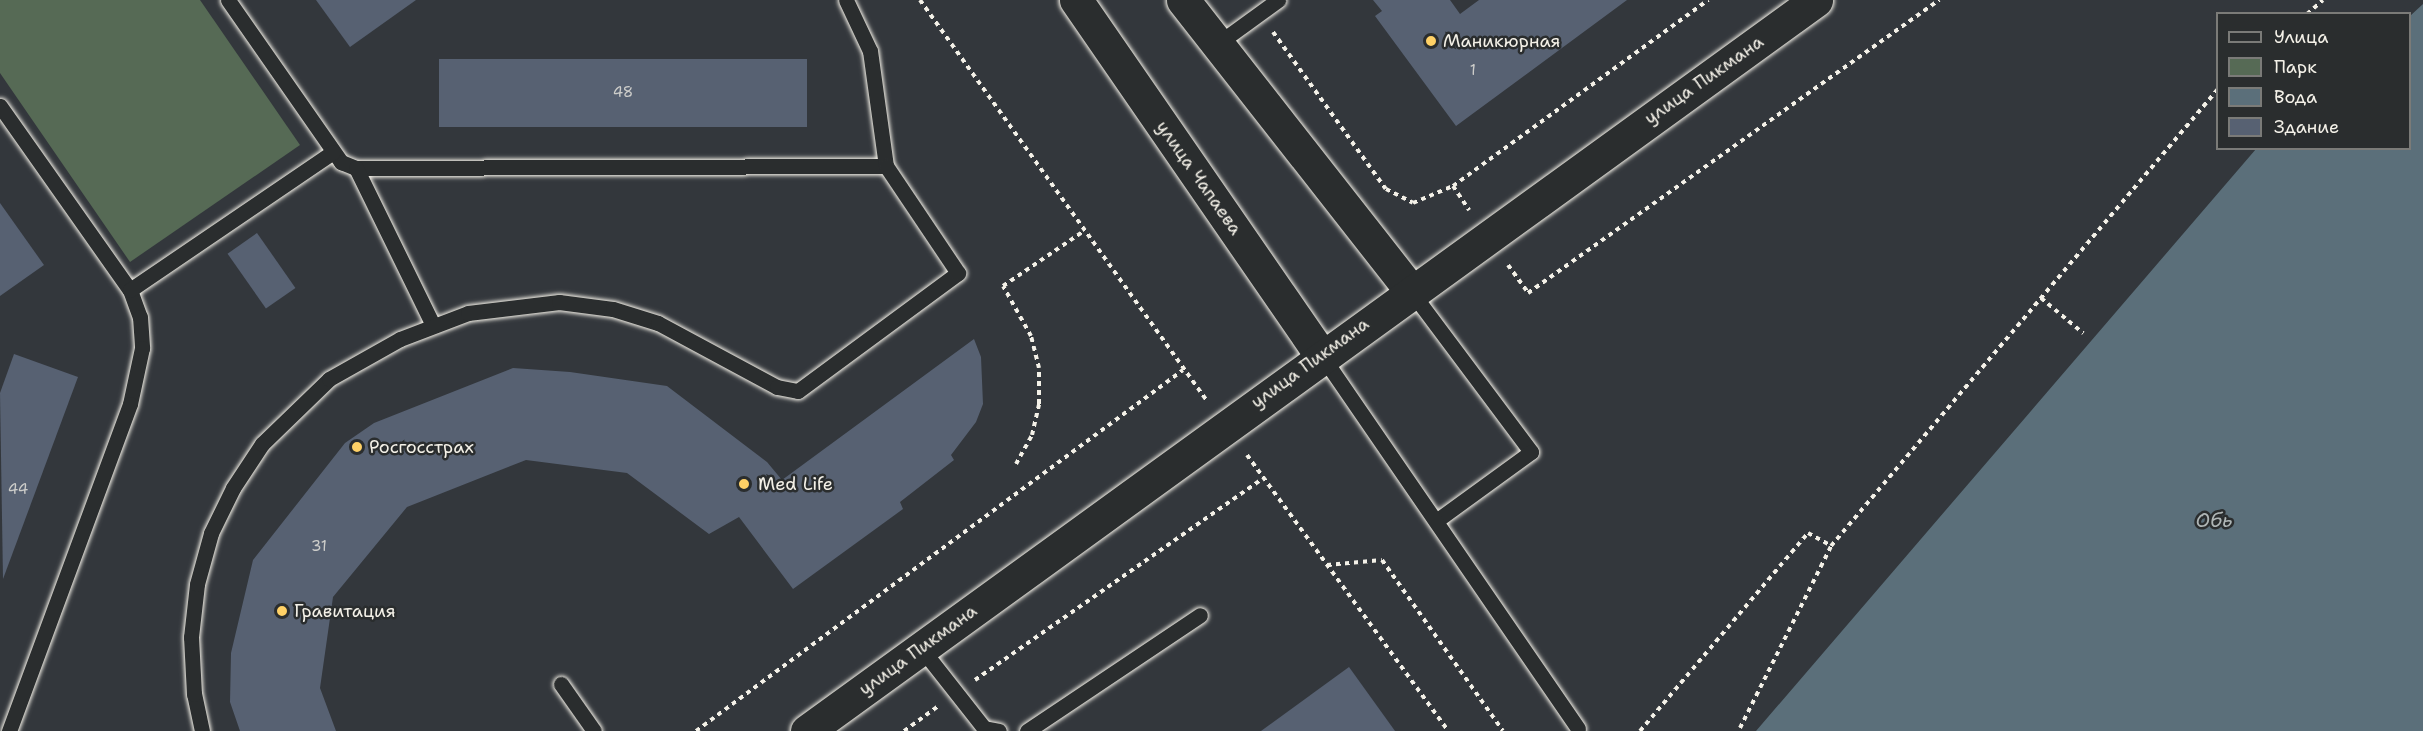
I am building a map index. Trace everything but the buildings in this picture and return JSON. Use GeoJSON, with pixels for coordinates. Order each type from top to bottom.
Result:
{"type":"FeatureCollection","features":[{"type":"Feature","properties":{"kind":"street","name":"улица Чапаева"},"geometry":{"type":"LineString","coordinates":[[1076,0],[1322,356]]}},
{"type":"Feature","properties":{"kind":"street"},"geometry":{"type":"LineString","coordinates":[[1183,0],[1410,290]]}},
{"type":"Feature","properties":{"kind":"street","name":"улица Пикмана"},"geometry":{"type":"LineString","coordinates":[[807,731],[1410,290],[1816,0]]}},
{"type":"Feature","properties":{"kind":"lane"},"geometry":{"type":"LineString","coordinates":[[228,0],[333,152],[341,162],[356,168],[886,166]]}},
{"type":"Feature","properties":{"kind":"lane"},"geometry":{"type":"LineString","coordinates":[[202,731],[194,694],[191,637],[197,584],[211,533],[233,488],[262,444],[329,379],[362,357],[433,325],[514,304],[559,302],[613,309],[668,327],[777,387],[798,391],[958,273],[886,166],[870,51],[846,0]]}},
{"type":"Feature","properties":{"kind":"lane"},"geometry":{"type":"LineString","coordinates":[[1216,45],[1278,0]]}},
{"type":"Feature","properties":{"kind":"lane"},"geometry":{"type":"LineString","coordinates":[[0,106],[130,290],[140,317],[142,348],[130,404],[9,731]]}},
{"type":"Feature","properties":{"kind":"lane"},"geometry":{"type":"LineString","coordinates":[[130,290],[333,152]]}},
{"type":"Feature","properties":{"kind":"lane"},"geometry":{"type":"LineString","coordinates":[[356,168],[433,325]]}},
{"type":"Feature","properties":{"kind":"lane"},"geometry":{"type":"LineString","coordinates":[[1410,290],[1531,452],[1436,521]]}},
{"type":"Feature","properties":{"kind":"lane"},"geometry":{"type":"LineString","coordinates":[[1322,356],[1578,728]]}},
{"type":"Feature","properties":{"kind":"lane"},"geometry":{"type":"LineString","coordinates":[[1027,731],[1200,615]]}},
{"type":"Feature","properties":{"kind":"lane"},"geometry":{"type":"LineString","coordinates":[[921,648],[984,728],[999,731]]}},
{"type":"Feature","properties":{"kind":"lane"},"geometry":{"type":"LineString","coordinates":[[561,684],[594,731]]}},
{"type":"Feature","properties":{"kind":"path"},"geometry":{"type":"LineString","coordinates":[[696,731],[1183,370],[920,0]]}},
{"type":"Feature","properties":{"kind":"path"},"geometry":{"type":"LineString","coordinates":[[1260,13],[1386,189],[1413,203],[1453,186],[1708,0]]}},
{"type":"Feature","properties":{"kind":"path"},"geometry":{"type":"LineString","coordinates":[[1528,293],[1939,0]]}},
{"type":"Feature","properties":{"kind":"path"},"geometry":{"type":"LineString","coordinates":[[2309,12],[2323,0]]}},
{"type":"Feature","properties":{"kind":"path"},"geometry":{"type":"LineString","coordinates":[[1740,728],[1831,546],[2216,90]]}},
{"type":"Feature","properties":{"kind":"path"},"geometry":{"type":"LineString","coordinates":[[1016,464],[1032,435],[1039,404],[1040,368],[1031,336],[1003,286],[1084,231]]}},
{"type":"Feature","properties":{"kind":"path"},"geometry":{"type":"LineString","coordinates":[[2041,298],[2083,333]]}},
{"type":"Feature","properties":{"kind":"path"},"geometry":{"type":"LineString","coordinates":[[904,731],[1263,478],[1448,731]]}},
{"type":"Feature","properties":{"kind":"path"},"geometry":{"type":"LineString","coordinates":[[1640,731],[1808,532],[1831,546]]}},
{"type":"Feature","properties":{"kind":"path"},"geometry":{"type":"LineString","coordinates":[[1326,565],[1382,560],[1503,731]]}},
{"type":"Feature","properties":{"kind":"green space"},"geometry":{"type":"Polygon","coordinates":[[[0,0],[200,0],[300,145],[130,262],[0,73],[0,0]]]}},
{"type":"Feature","properties":{"kind":"water","name":"Обь"},"geometry":{"type":"Polygon","coordinates":[[[2423,4],[2423,731],[1756,731],[2255,150],[2411,150],[2411,15],[2423,4]]]}},
{"type":"Feature","properties":{"kind":"place","name":"Маникюрная"},"geometry":{"type":"Point","coordinates":[1431,41]}},
{"type":"Feature","properties":{"kind":"place","name":"Росгосстрах"},"geometry":{"type":"Point","coordinates":[357,447]}},
{"type":"Feature","properties":{"kind":"place","name":"Med Life"},"geometry":{"type":"Point","coordinates":[744,484]}},
{"type":"Feature","properties":{"kind":"place","name":"Гравитация"},"geometry":{"type":"Point","coordinates":[282,611]}}]}
